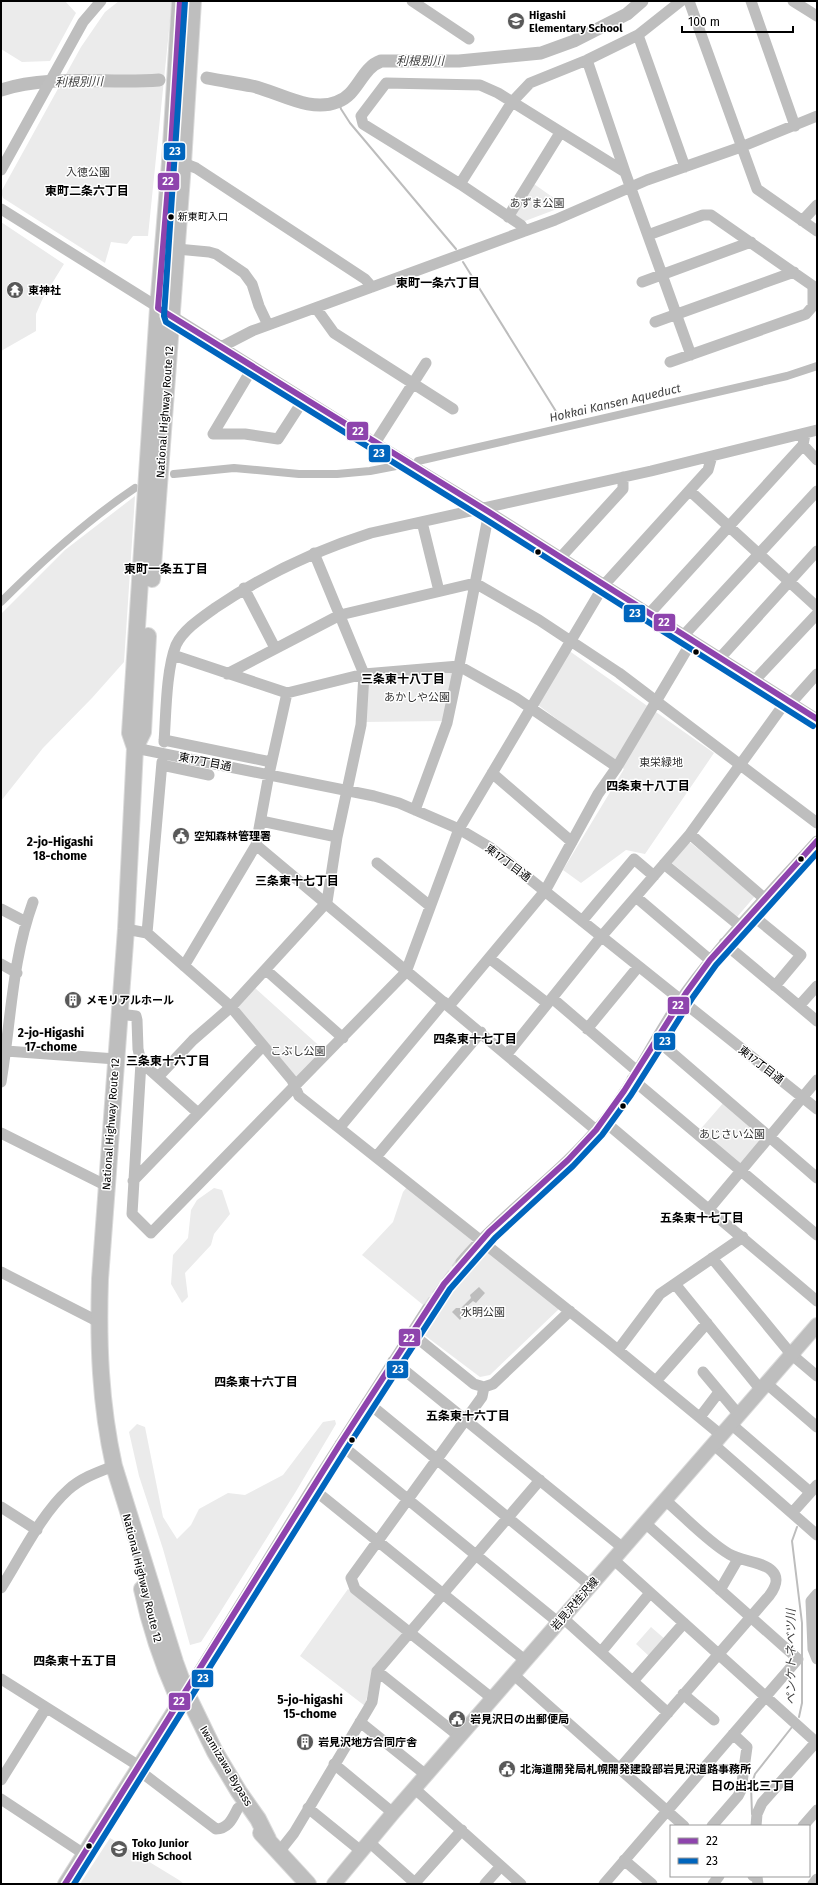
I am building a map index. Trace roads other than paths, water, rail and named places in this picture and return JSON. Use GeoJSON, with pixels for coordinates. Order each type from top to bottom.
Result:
{"type":"FeatureCollection","features":[{"type":"Feature","properties":{"kind":"highway","name":"National Highway Route 12"},"geometry":{"type":"LineString","coordinates":[[135,748],[143,732],[142,646],[153,482],[172,317],[177,249],[180,1]]}},
{"type":"Feature","properties":{"kind":"highway","name":"National Highway Route 12"},"geometry":{"type":"LineString","coordinates":[[183,1697],[167,1673],[151,1624],[114,1466],[101,1387],[99,1322],[107,1186],[126,929],[135,748],[130,733],[135,663],[148,630],[158,308],[177,162],[193,1]]}},
{"type":"Feature","properties":{"kind":"highway","name":"Iwamizawa Bypass"},"geometry":{"type":"LineString","coordinates":[[183,1697],[209,1762],[238,1808],[250,1824],[268,1839],[308,1884]]}},
{"type":"Feature","properties":{"kind":"highway","name":"Iwamizawa Bypass"},"geometry":{"type":"LineString","coordinates":[[183,1697],[239,1792],[258,1819],[268,1839]]}},
{"type":"Feature","properties":{"kind":"main road","name":"岩見沢桂沢線"},"geometry":{"type":"LineString","coordinates":[[334,1884],[393,1813],[415,1790],[426,1775],[526,1662],[817,1325]]}},
{"type":"Feature","properties":{"kind":"main road"},"geometry":{"type":"LineString","coordinates":[[65,1884],[183,1697]]}},
{"type":"Feature","properties":{"kind":"street"},"geometry":{"type":"LineString","coordinates":[[1,170],[83,22],[101,1]]}},
{"type":"Feature","properties":{"kind":"street"},"geometry":{"type":"LineString","coordinates":[[412,1],[469,39]]}},
{"type":"Feature","properties":{"kind":"street"},"geometry":{"type":"LineString","coordinates":[[460,184],[512,102],[530,83],[587,60],[638,35],[682,1]]}},
{"type":"Feature","properties":{"kind":"street"},"geometry":{"type":"LineString","coordinates":[[689,1],[754,184],[759,192],[817,231]]}},
{"type":"Feature","properties":{"kind":"street"},"geometry":{"type":"LineString","coordinates":[[751,1],[795,126]]}},
{"type":"Feature","properties":{"kind":"street"},"geometry":{"type":"LineString","coordinates":[[793,1],[817,16]]}},
{"type":"Feature","properties":{"kind":"street"},"geometry":{"type":"LineString","coordinates":[[638,35],[685,167]]}},
{"type":"Feature","properties":{"kind":"street"},"geometry":{"type":"LineString","coordinates":[[587,60],[625,172],[691,354]]}},
{"type":"Feature","properties":{"kind":"street"},"geometry":{"type":"LineString","coordinates":[[526,231],[521,225],[460,184],[363,124],[361,116],[386,83],[480,85],[498,93],[560,133],[625,172]]}},
{"type":"Feature","properties":{"kind":"street"},"geometry":{"type":"LineString","coordinates":[[221,347],[252,331],[526,231],[631,187],[740,147],[817,116]]}},
{"type":"Feature","properties":{"kind":"street"},"geometry":{"type":"LineString","coordinates":[[508,217],[560,133]]}},
{"type":"Feature","properties":{"kind":"street"},"geometry":{"type":"LineString","coordinates":[[177,162],[196,168],[365,279],[372,288]]}},
{"type":"Feature","properties":{"kind":"street"},"geometry":{"type":"LineString","coordinates":[[802,221],[817,206]]}},
{"type":"Feature","properties":{"kind":"street"},"geometry":{"type":"LineString","coordinates":[[1,209],[304,399],[486,510],[817,719]]}},
{"type":"Feature","properties":{"kind":"street"},"geometry":{"type":"LineString","coordinates":[[648,235],[703,215],[711,215],[812,286],[813,306],[806,314],[670,362]]}},
{"type":"Feature","properties":{"kind":"street"},"geometry":{"type":"LineString","coordinates":[[642,282],[751,242]]}},
{"type":"Feature","properties":{"kind":"street"},"geometry":{"type":"LineString","coordinates":[[177,249],[216,254],[244,272],[252,284],[259,306],[268,325]]}},
{"type":"Feature","properties":{"kind":"street"},"geometry":{"type":"LineString","coordinates":[[655,322],[794,272]]}},
{"type":"Feature","properties":{"kind":"street"},"geometry":{"type":"LineString","coordinates":[[316,308],[334,333],[453,408]]}},
{"type":"Feature","properties":{"kind":"street"},"geometry":{"type":"LineString","coordinates":[[375,443],[426,363]]}},
{"type":"Feature","properties":{"kind":"street"},"geometry":{"type":"LineString","coordinates":[[253,367],[213,434],[245,434],[278,439],[304,399]]}},
{"type":"Feature","properties":{"kind":"street"},"geometry":{"type":"LineString","coordinates":[[649,614],[728,527],[804,439],[817,430]]}},
{"type":"Feature","properties":{"kind":"street"},"geometry":{"type":"LineString","coordinates":[[271,762],[164,741],[169,677],[173,655],[182,635],[207,614],[244,588],[278,569],[314,553],[371,533],[486,510],[712,456],[804,439]]}},
{"type":"Feature","properties":{"kind":"street"},"geometry":{"type":"LineString","coordinates":[[804,439],[817,460]]}},
{"type":"Feature","properties":{"kind":"street"},"geometry":{"type":"LineString","coordinates":[[119,1014],[136,1016],[137,1020],[138,1049],[142,1062],[132,1214],[151,1233],[296,1087],[406,972],[459,829],[530,708],[604,585],[708,470],[712,456]]}},
{"type":"Feature","properties":{"kind":"street"},"geometry":{"type":"LineString","coordinates":[[560,557],[623,489],[623,477]]}},
{"type":"Feature","properties":{"kind":"street"},"geometry":{"type":"LineString","coordinates":[[340,1127],[489,958],[545,891],[598,794],[617,767],[657,702],[688,638],[758,555],[817,490]]}},
{"type":"Feature","properties":{"kind":"street"},"geometry":{"type":"LineString","coordinates":[[690,491],[758,555],[817,607]]}},
{"type":"Feature","properties":{"kind":"street"},"geometry":{"type":"LineString","coordinates":[[415,810],[447,723],[460,666],[486,510]]}},
{"type":"Feature","properties":{"kind":"street"},"geometry":{"type":"LineString","coordinates":[[422,522],[439,591]]}},
{"type":"Feature","properties":{"kind":"street"},"geometry":{"type":"LineString","coordinates":[[720,658],[817,551]]}},
{"type":"Feature","properties":{"kind":"street"},"geometry":{"type":"LineString","coordinates":[[159,1076],[193,1040],[232,1007],[326,902],[337,837],[361,725],[364,674],[314,553]]}},
{"type":"Feature","properties":{"kind":"street"},"geometry":{"type":"LineString","coordinates":[[227,674],[340,615],[475,583],[539,620],[619,673],[817,823]]}},
{"type":"Feature","properties":{"kind":"street"},"geometry":{"type":"LineString","coordinates":[[244,588],[275,648]]}},
{"type":"Feature","properties":{"kind":"street"},"geometry":{"type":"LineString","coordinates":[[755,680],[817,614]]}},
{"type":"Feature","properties":{"kind":"street"},"geometry":{"type":"LineString","coordinates":[[173,655],[287,693],[364,674],[460,666],[530,708],[617,767]]}},
{"type":"Feature","properties":{"kind":"street"},"geometry":{"type":"LineString","coordinates":[[506,1054],[601,937],[690,834],[740,764],[789,701],[817,674]]}},
{"type":"Feature","properties":{"kind":"street"},"geometry":{"type":"LineString","coordinates":[[184,966],[256,845],[268,774],[287,693]]}},
{"type":"Feature","properties":{"kind":"street","name":"東17丁目通"},"geometry":{"type":"LineString","coordinates":[[135,748],[347,790],[393,801],[459,829],[491,848],[817,1109]]}},
{"type":"Feature","properties":{"kind":"street"},"geometry":{"type":"LineString","coordinates":[[147,933],[162,764],[209,775]]}},
{"type":"Feature","properties":{"kind":"street"},"geometry":{"type":"LineString","coordinates":[[492,773],[572,842]]}},
{"type":"Feature","properties":{"kind":"street"},"geometry":{"type":"LineString","coordinates":[[261,821],[337,837]]}},
{"type":"Feature","properties":{"kind":"street"},"geometry":{"type":"LineString","coordinates":[[690,834],[765,899]]}},
{"type":"Feature","properties":{"kind":"street"},"geometry":{"type":"LineString","coordinates":[[461,1262],[481,1239],[568,1160],[604,1121],[657,1040],[681,1000],[710,960],[817,841]]}},
{"type":"Feature","properties":{"kind":"street"},"geometry":{"type":"LineString","coordinates":[[256,845],[326,902],[406,972],[481,1032],[596,1130]]}},
{"type":"Feature","properties":{"kind":"street"},"geometry":{"type":"LineString","coordinates":[[582,921],[634,859],[654,876]]}},
{"type":"Feature","properties":{"kind":"street"},"geometry":{"type":"LineString","coordinates":[[377,863],[430,906]]}},
{"type":"Feature","properties":{"kind":"street"},"geometry":{"type":"LineString","coordinates":[[664,864],[740,926]]}},
{"type":"Feature","properties":{"kind":"street"},"geometry":{"type":"LineString","coordinates":[[636,897],[710,960]]}},
{"type":"Feature","properties":{"kind":"street"},"geometry":{"type":"LineString","coordinates":[[1,1079],[6,1052],[4,1023],[17,973],[26,922],[33,902]]}},
{"type":"Feature","properties":{"kind":"street"},"geometry":{"type":"LineString","coordinates":[[1,909],[26,922]]}},
{"type":"Feature","properties":{"kind":"street"},"geometry":{"type":"LineString","coordinates":[[751,914],[801,955],[775,986]]}},
{"type":"Feature","properties":{"kind":"street"},"geometry":{"type":"LineString","coordinates":[[126,929],[147,933],[232,1007],[292,1080],[299,1096],[481,1239],[700,1417],[717,1440],[792,1513],[817,1535]]}},
{"type":"Feature","properties":{"kind":"street"},"geometry":{"type":"LineString","coordinates":[[724,943],[817,1021]]}},
{"type":"Feature","properties":{"kind":"street"},"geometry":{"type":"LineString","coordinates":[[489,958],[587,1029],[634,1075],[741,1171],[817,1235]]}},
{"type":"Feature","properties":{"kind":"street"},"geometry":{"type":"LineString","coordinates":[[1,964],[17,973]]}},
{"type":"Feature","properties":{"kind":"street"},"geometry":{"type":"LineString","coordinates":[[587,1029],[638,967]]}},
{"type":"Feature","properties":{"kind":"street"},"geometry":{"type":"LineString","coordinates":[[266,970],[343,1038]]}},
{"type":"Feature","properties":{"kind":"street"},"geometry":{"type":"LineString","coordinates":[[799,1006],[817,986]]}},
{"type":"Feature","properties":{"kind":"street"},"geometry":{"type":"LineString","coordinates":[[376,1157],[481,1032]]}},
{"type":"Feature","properties":{"kind":"street"},"geometry":{"type":"LineString","coordinates":[[657,1040],[817,1178]]}},
{"type":"Feature","properties":{"kind":"street"},"geometry":{"type":"LineString","coordinates":[[133,1181],[198,1112],[264,1046]]}},
{"type":"Feature","properties":{"kind":"street"},"geometry":{"type":"LineString","coordinates":[[6,1052],[116,1059]]}},
{"type":"Feature","properties":{"kind":"street"},"geometry":{"type":"LineString","coordinates":[[142,1062],[198,1112]]}},
{"type":"Feature","properties":{"kind":"street"},"geometry":{"type":"LineString","coordinates":[[709,1208],[817,1080]]}},
{"type":"Feature","properties":{"kind":"street"},"geometry":{"type":"LineString","coordinates":[[604,1121],[709,1208],[817,1301]]}},
{"type":"Feature","properties":{"kind":"street"},"geometry":{"type":"LineString","coordinates":[[1,1133],[107,1186]]}},
{"type":"Feature","properties":{"kind":"street"},"geometry":{"type":"LineString","coordinates":[[618,1350],[660,1294],[743,1237]]}},
{"type":"Feature","properties":{"kind":"street"},"geometry":{"type":"LineString","coordinates":[[712,1258],[791,1354],[817,1376]]}},
{"type":"Feature","properties":{"kind":"street"},"geometry":{"type":"LineString","coordinates":[[1,1272],[99,1322]]}},
{"type":"Feature","properties":{"kind":"street"},"geometry":{"type":"LineString","coordinates":[[675,1284],[707,1323],[764,1387],[817,1427]]}},
{"type":"Feature","properties":{"kind":"street"},"geometry":{"type":"LineString","coordinates":[[183,1697],[366,1402],[427,1309]]}},
{"type":"Feature","properties":{"kind":"street"},"geometry":{"type":"LineString","coordinates":[[411,1333],[474,1384],[484,1387],[493,1384],[570,1311]]}},
{"type":"Feature","properties":{"kind":"street"},"geometry":{"type":"LineString","coordinates":[[656,1381],[707,1323]]}},
{"type":"Feature","properties":{"kind":"street"},"geometry":{"type":"LineString","coordinates":[[393,1360],[623,1548]]}},
{"type":"Feature","properties":{"kind":"street"},"geometry":{"type":"LineString","coordinates":[[703,1372],[719,1392],[735,1420],[814,1488],[792,1513]]}},
{"type":"Feature","properties":{"kind":"street"},"geometry":{"type":"LineString","coordinates":[[484,1387],[482,1397],[466,1420],[351,1578],[355,1589],[409,1634],[493,1699]]}},
{"type":"Feature","properties":{"kind":"street"},"geometry":{"type":"LineString","coordinates":[[700,1417],[719,1392]]}},
{"type":"Feature","properties":{"kind":"street"},"geometry":{"type":"LineString","coordinates":[[366,1402],[591,1586]]}},
{"type":"Feature","properties":{"kind":"street"},"geometry":{"type":"LineString","coordinates":[[340,1444],[475,1555],[601,1652],[668,1713]]}},
{"type":"Feature","properties":{"kind":"street"},"geometry":{"type":"LineString","coordinates":[[1,1588],[37,1530],[68,1490],[81,1481],[114,1466]]}},
{"type":"Feature","properties":{"kind":"street"},"geometry":{"type":"LineString","coordinates":[[280,1852],[294,1833],[372,1702],[378,1671],[540,1480]]}},
{"type":"Feature","properties":{"kind":"street"},"geometry":{"type":"LineString","coordinates":[[312,1488],[526,1662]]}},
{"type":"Feature","properties":{"kind":"street"},"geometry":{"type":"LineString","coordinates":[[620,1768],[774,1589],[776,1583],[775,1576],[772,1571],[765,1567],[738,1559],[723,1551],[665,1500]]}},
{"type":"Feature","properties":{"kind":"street"},"geometry":{"type":"LineString","coordinates":[[1,1506],[37,1530]]}},
{"type":"Feature","properties":{"kind":"street"},"geometry":{"type":"LineString","coordinates":[[604,1884],[798,1659],[646,1523]]}},
{"type":"Feature","properties":{"kind":"street"},"geometry":{"type":"LineString","coordinates":[[720,1590],[738,1559]]}},
{"type":"Feature","properties":{"kind":"street"},"geometry":{"type":"LineString","coordinates":[[614,1560],[817,1742],[762,1803],[757,1814],[756,1825]]}},
{"type":"Feature","properties":{"kind":"street"},"geometry":{"type":"LineString","coordinates":[[601,1652],[650,1593]]}},
{"type":"Feature","properties":{"kind":"street"},"geometry":{"type":"LineString","coordinates":[[817,1594],[811,1601],[815,1637],[813,1649],[817,1659]]}},
{"type":"Feature","properties":{"kind":"street"},"geometry":{"type":"LineString","coordinates":[[633,1681],[684,1623]]}},
{"type":"Feature","properties":{"kind":"street"},"geometry":{"type":"LineString","coordinates":[[378,1671],[460,1737]]}},
{"type":"Feature","properties":{"kind":"street"},"geometry":{"type":"LineString","coordinates":[[514,1675],[683,1825]]}},
{"type":"Feature","properties":{"kind":"street"},"geometry":{"type":"LineString","coordinates":[[1,1679],[138,1768],[216,1829],[222,1829],[229,1824],[238,1808]]}},
{"type":"Feature","properties":{"kind":"street"},"geometry":{"type":"LineString","coordinates":[[683,1694],[714,1720]]}},
{"type":"Feature","properties":{"kind":"street"},"geometry":{"type":"LineString","coordinates":[[1,1780],[46,1708]]}},
{"type":"Feature","properties":{"kind":"street"},"geometry":{"type":"LineString","coordinates":[[360,1722],[426,1775]]}},
{"type":"Feature","properties":{"kind":"street"},"geometry":{"type":"LineString","coordinates":[[713,1825],[738,1796],[741,1790],[747,1748],[733,1734]]}},
{"type":"Feature","properties":{"kind":"street"},"geometry":{"type":"LineString","coordinates":[[334,1764],[393,1813]]}},
{"type":"Feature","properties":{"kind":"street"},"geometry":{"type":"LineString","coordinates":[[415,1790],[462,1830],[521,1884]]}},
{"type":"Feature","properties":{"kind":"street"},"geometry":{"type":"LineString","coordinates":[[1,1799],[84,1854]]}},
{"type":"Feature","properties":{"kind":"street"},"geometry":{"type":"LineString","coordinates":[[308,1808],[365,1847],[415,1884],[462,1830]]}},
{"type":"Feature","properties":{"kind":"street"},"geometry":{"type":"LineString","coordinates":[[804,1825],[817,1810]]}},
{"type":"Feature","properties":{"kind":"street"},"geometry":{"type":"LineString","coordinates":[[624,1860],[652,1884]]}},
{"type":"Feature","properties":{"kind":"street"},"geometry":{"type":"LineString","coordinates":[[485,1884],[500,1866]]}},
{"type":"Feature","properties":{"kind":"street"},"geometry":{"type":"LineString","coordinates":[[813,1884],[817,1880]]}},
{"type":"Feature","properties":{"kind":"waterway","name":"利根別川"},"geometry":{"type":"LineString","coordinates":[[207,78],[252,86],[305,103],[327,105],[344,99],[350,94],[369,69],[374,64],[381,61],[459,61],[541,53],[574,41],[627,14],[642,1]]}},
{"type":"Feature","properties":{"kind":"waterway","name":"利根別川"},"geometry":{"type":"LineString","coordinates":[[1,90],[39,82],[79,80],[159,80]]}},
{"type":"Feature","properties":{"kind":"waterway"},"geometry":{"type":"LineString","coordinates":[[339,102],[341,109],[350,123],[456,249]]}},
{"type":"Feature","properties":{"kind":"waterway"},"geometry":{"type":"LineString","coordinates":[[463,262],[557,413]]}},
{"type":"Feature","properties":{"kind":"waterway","name":"Hokkai Kansen Aqueduct"},"geometry":{"type":"LineString","coordinates":[[418,461],[787,376],[817,366]]}},
{"type":"Feature","properties":{"kind":"waterway","name":"Hokkai Kansen Aqueduct"},"geometry":{"type":"LineString","coordinates":[[174,474],[234,468],[299,474],[337,474],[370,471],[396,466]]}},
{"type":"Feature","properties":{"kind":"waterway","name":"Hokkai Kansen Aqueduct"},"geometry":{"type":"LineString","coordinates":[[1,602],[65,542],[99,514],[135,488]]}},
{"type":"Feature","properties":{"kind":"waterway","name":"ペンケトネベツ川"},"geometry":{"type":"LineString","coordinates":[[797,1527],[792,1541],[802,1623],[802,1703],[799,1717]]}},
{"type":"Feature","properties":{"kind":"waterway","name":"ペンケトネベツ川"},"geometry":{"type":"LineString","coordinates":[[752,1814],[751,1786],[755,1774],[792,1727]]}},
{"type":"Feature","properties":{"kind":"tunnel"},"geometry":{"type":"LineString","coordinates":[[427,1309],[461,1262]]}},
{"type":"Feature","properties":{"kind":"place","name":"Higashi Elementary School"},"geometry":{"type":"Point","coordinates":[516,21]}},
{"type":"Feature","properties":{"kind":"place","name":"新東町入口"},"geometry":{"type":"Point","coordinates":[171,217]}},
{"type":"Feature","properties":{"kind":"place","name":"東神社"},"geometry":{"type":"Point","coordinates":[15,290]}},
{"type":"Feature","properties":{"kind":"place","name":"空知森林管理署"},"geometry":{"type":"Point","coordinates":[181,836]}},
{"type":"Feature","properties":{"kind":"place","name":"メモリアルホール"},"geometry":{"type":"Point","coordinates":[73,1000]}},
{"type":"Feature","properties":{"kind":"place","name":"岩見沢日の出郵便局"},"geometry":{"type":"Point","coordinates":[457,1719]}},
{"type":"Feature","properties":{"kind":"place","name":"岩見沢地方合同庁舎"},"geometry":{"type":"Point","coordinates":[305,1742]}},
{"type":"Feature","properties":{"kind":"place","name":"北海道開発局札幌開発建設部岩見沢道路事務所"},"geometry":{"type":"Point","coordinates":[507,1769]}},
{"type":"Feature","properties":{"kind":"place","name":"Toko Junior High School"},"geometry":{"type":"Point","coordinates":[119,1849]}},
{"type":"Feature","properties":{"kind":"district","name":"東町二条六丁目"},"geometry":{"type":"Point","coordinates":[87,191]}},
{"type":"Feature","properties":{"kind":"district","name":"東町一条六丁目"},"geometry":{"type":"Point","coordinates":[438,283]}},
{"type":"Feature","properties":{"kind":"district","name":"東町一条五丁目"},"geometry":{"type":"Point","coordinates":[166,569]}},
{"type":"Feature","properties":{"kind":"district","name":"三条東十八丁目"},"geometry":{"type":"Point","coordinates":[403,679]}},
{"type":"Feature","properties":{"kind":"district","name":"四条東十八丁目"},"geometry":{"type":"Point","coordinates":[648,786]}},
{"type":"Feature","properties":{"kind":"district","name":"2-jo-Higashi 18-chome"},"geometry":{"type":"Point","coordinates":[60,849]}},
{"type":"Feature","properties":{"kind":"district","name":"三条東十七丁目"},"geometry":{"type":"Point","coordinates":[297,881]}},
{"type":"Feature","properties":{"kind":"district","name":"四条東十七丁目"},"geometry":{"type":"Point","coordinates":[475,1039]}},
{"type":"Feature","properties":{"kind":"district","name":"2-jo-Higashi 17-chome"},"geometry":{"type":"Point","coordinates":[51,1040]}},
{"type":"Feature","properties":{"kind":"district","name":"三条東十六丁目"},"geometry":{"type":"Point","coordinates":[168,1061]}},
{"type":"Feature","properties":{"kind":"district","name":"五条東十七丁目"},"geometry":{"type":"Point","coordinates":[702,1218]}},
{"type":"Feature","properties":{"kind":"district","name":"四条東十六丁目"},"geometry":{"type":"Point","coordinates":[256,1382]}},
{"type":"Feature","properties":{"kind":"district","name":"五条東十六丁目"},"geometry":{"type":"Point","coordinates":[468,1416]}},
{"type":"Feature","properties":{"kind":"district","name":"四条東十五丁目"},"geometry":{"type":"Point","coordinates":[75,1661]}},
{"type":"Feature","properties":{"kind":"district","name":"5-jo-higashi 15-chome"},"geometry":{"type":"Point","coordinates":[310,1707]}},
{"type":"Feature","properties":{"kind":"district","name":"日の出北三丁目"},"geometry":{"type":"Point","coordinates":[753,1786]}},
{"type":"Feature","properties":{"kind":"park label","name":"入徳公園"},"geometry":{"type":"Point","coordinates":[88,172]}},
{"type":"Feature","properties":{"kind":"park label","name":"あずま公園"},"geometry":{"type":"Point","coordinates":[537,203]}},
{"type":"Feature","properties":{"kind":"park label","name":"あかしや公園"},"geometry":{"type":"Point","coordinates":[417,697]}},
{"type":"Feature","properties":{"kind":"park label","name":"東栄緑地"},"geometry":{"type":"Point","coordinates":[661,762]}},
{"type":"Feature","properties":{"kind":"park label","name":"こぶし公園"},"geometry":{"type":"Point","coordinates":[298,1051]}},
{"type":"Feature","properties":{"kind":"park label","name":"あじさい公園"},"geometry":{"type":"Point","coordinates":[732,1134]}},
{"type":"Feature","properties":{"kind":"park label","name":"水明公園"},"geometry":{"type":"Point","coordinates":[483,1312]}}]}
